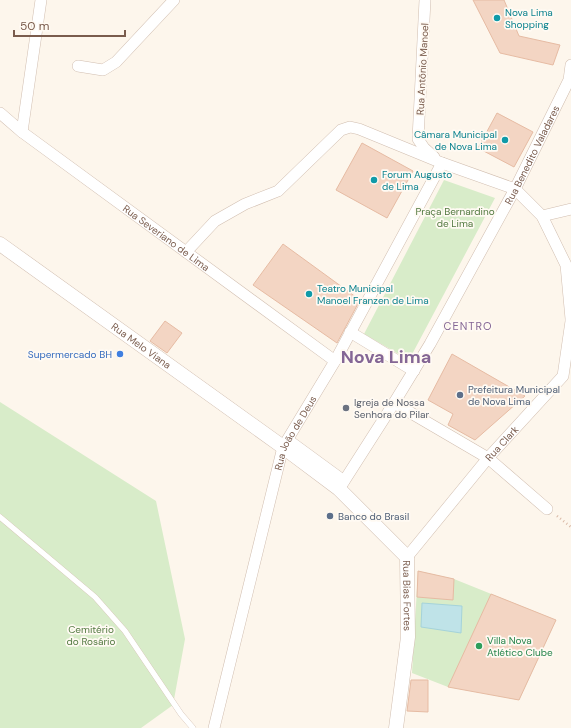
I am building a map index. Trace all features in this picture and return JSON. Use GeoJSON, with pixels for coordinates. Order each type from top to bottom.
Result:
{"type":"FeatureCollection","features":[{"type":"Feature","properties":{"kind":"street"},"geometry":{"type":"LineString","coordinates":[[22,132],[41,0]]}},
{"type":"Feature","properties":{"kind":"street"},"geometry":{"type":"LineString","coordinates":[[78,66],[103,70],[116,62],[174,0]]}},
{"type":"Feature","properties":{"kind":"street","name":"Rua Antônio Manoel"},"geometry":{"type":"LineString","coordinates":[[418,139],[425,0]]}},
{"type":"Feature","properties":{"kind":"street","name":"Rua Benedito Valadares"},"geometry":{"type":"LineString","coordinates":[[341,485],[430,344],[515,189],[570,80],[571,65]]}},
{"type":"Feature","properties":{"kind":"street","name":"Rua Severiano de Lima"},"geometry":{"type":"LineString","coordinates":[[0,113],[22,132],[335,361]]}},
{"type":"Feature","properties":{"kind":"street","name":"Rua Clark"},"geometry":{"type":"LineString","coordinates":[[186,252],[215,221],[245,204],[278,191],[341,130],[350,127],[359,129],[442,163],[515,189],[542,216],[566,265],[571,320],[567,378],[488,458],[407,557]]}},
{"type":"Feature","properties":{"kind":"street"},"geometry":{"type":"LineString","coordinates":[[389,142],[405,143],[418,139],[424,148],[442,163]]}},
{"type":"Feature","properties":{"kind":"street","name":"Rua João de Deus"},"geometry":{"type":"LineString","coordinates":[[214,728],[286,444],[335,361],[442,163]]}},
{"type":"Feature","properties":{"kind":"street"},"geometry":{"type":"LineString","coordinates":[[542,216],[571,209]]}},
{"type":"Feature","properties":{"kind":"street","name":"Rua Melo Viana"},"geometry":{"type":"LineString","coordinates":[[0,244],[286,444]]}},
{"type":"Feature","properties":{"kind":"street"},"geometry":{"type":"LineString","coordinates":[[350,332],[414,371]]}},
{"type":"Feature","properties":{"kind":"street"},"geometry":{"type":"LineString","coordinates":[[394,403],[488,458],[547,509]]}},
{"type":"Feature","properties":{"kind":"street","name":"Rua Bias Fortes"},"geometry":{"type":"LineString","coordinates":[[286,444],[341,485],[407,557],[408,637],[396,728]]}},
{"type":"Feature","properties":{"kind":"lane"},"geometry":{"type":"LineString","coordinates":[[0,517],[95,597],[125,631],[181,714],[193,728]]}},
{"type":"Feature","properties":{"kind":"path"},"geometry":{"type":"LineString","coordinates":[[547,509],[571,527]]}},
{"type":"Feature","properties":{"kind":"green space","name":"Praça Bernardino de Lima"},"geometry":{"type":"Polygon","coordinates":[[[444,180],[495,198],[409,360],[364,334],[444,180]]]}},
{"type":"Feature","properties":{"kind":"green space","name":"Cemitério do Rosário"},"geometry":{"type":"Polygon","coordinates":[[[0,402],[156,501],[185,639],[173,705],[141,728],[0,728],[0,402]]]}},
{"type":"Feature","properties":{"kind":"green space","name":"Villa Nova Atlético Clube"},"geometry":{"type":"Polygon","coordinates":[[[418,571],[454,579],[556,620],[519,700],[448,687],[412,673],[418,571]]]}},
{"type":"Feature","properties":{"kind":"water"},"geometry":{"type":"Polygon","coordinates":[[[422,603],[462,606],[461,633],[421,627],[422,603]]]}},
{"type":"Feature","properties":{"kind":"building","name":"Nova Lima Shopping"},"geometry":{"type":"Polygon","coordinates":[[[473,0],[504,0],[519,36],[560,45],[553,65],[500,53],[473,0]]]}},
{"type":"Feature","properties":{"kind":"building","name":"Câmara Municipal de Nova Lima"},"geometry":{"type":"Polygon","coordinates":[[[497,113],[533,132],[514,167],[478,148],[497,113]]]}},
{"type":"Feature","properties":{"kind":"building","name":"Forum Augusto de Lima"},"geometry":{"type":"Polygon","coordinates":[[[362,143],[413,171],[387,218],[336,190],[362,143]]]}},
{"type":"Feature","properties":{"kind":"building","name":"Teatro Municipal Manoel Franzen de Lima"},"geometry":{"type":"Polygon","coordinates":[[[283,244],[360,300],[337,343],[253,285],[283,244]]]}},
{"type":"Feature","properties":{"kind":"building"},"geometry":{"type":"Polygon","coordinates":[[[165,321],[182,333],[167,353],[150,341],[165,321]]]}},
{"type":"Feature","properties":{"kind":"building"},"geometry":{"type":"Polygon","coordinates":[[[452,354],[525,396],[475,440],[448,425],[453,414],[428,400],[452,354]]]}},
{"type":"Feature","properties":{"kind":"building"},"geometry":{"type":"Polygon","coordinates":[[[418,571],[454,579],[453,600],[417,597],[418,571]]]}},
{"type":"Feature","properties":{"kind":"building"},"geometry":{"type":"Polygon","coordinates":[[[491,594],[556,620],[519,700],[448,687],[491,594]]]}},
{"type":"Feature","properties":{"kind":"building"},"geometry":{"type":"Polygon","coordinates":[[[411,680],[428,680],[428,712],[407,711],[411,680]]]}},
{"type":"Feature","properties":{"kind":"place","name":"Nova Lima Shopping"},"geometry":{"type":"Point","coordinates":[497,18]}},
{"type":"Feature","properties":{"kind":"place","name":"Câmara Municipal de Nova Lima"},"geometry":{"type":"Point","coordinates":[505,140]}},
{"type":"Feature","properties":{"kind":"place","name":"Forum Augusto de Lima"},"geometry":{"type":"Point","coordinates":[374,180]}},
{"type":"Feature","properties":{"kind":"place","name":"Teatro Municipal Manoel Franzen de Lima"},"geometry":{"type":"Point","coordinates":[309,294]}},
{"type":"Feature","properties":{"kind":"place","name":"Supermercado BH"},"geometry":{"type":"Point","coordinates":[120,354]}},
{"type":"Feature","properties":{"kind":"place","name":"Prefeitura Municipal de Nova Lima"},"geometry":{"type":"Point","coordinates":[460,395]}},
{"type":"Feature","properties":{"kind":"place","name":"Igreja de Nossa Senhora do Pilar"},"geometry":{"type":"Point","coordinates":[346,408]}},
{"type":"Feature","properties":{"kind":"place","name":"Banco do Brasil"},"geometry":{"type":"Point","coordinates":[330,516]}},
{"type":"Feature","properties":{"kind":"place","name":"Villa Nova Atlético Clube"},"geometry":{"type":"Point","coordinates":[479,646]}},
{"type":"Feature","properties":{"kind":"district","name":"CENTRO"},"geometry":{"type":"Point","coordinates":[468,326]}},
{"type":"Feature","properties":{"kind":"district","name":"Nova Lima"},"geometry":{"type":"Point","coordinates":[386,357]}}]}
